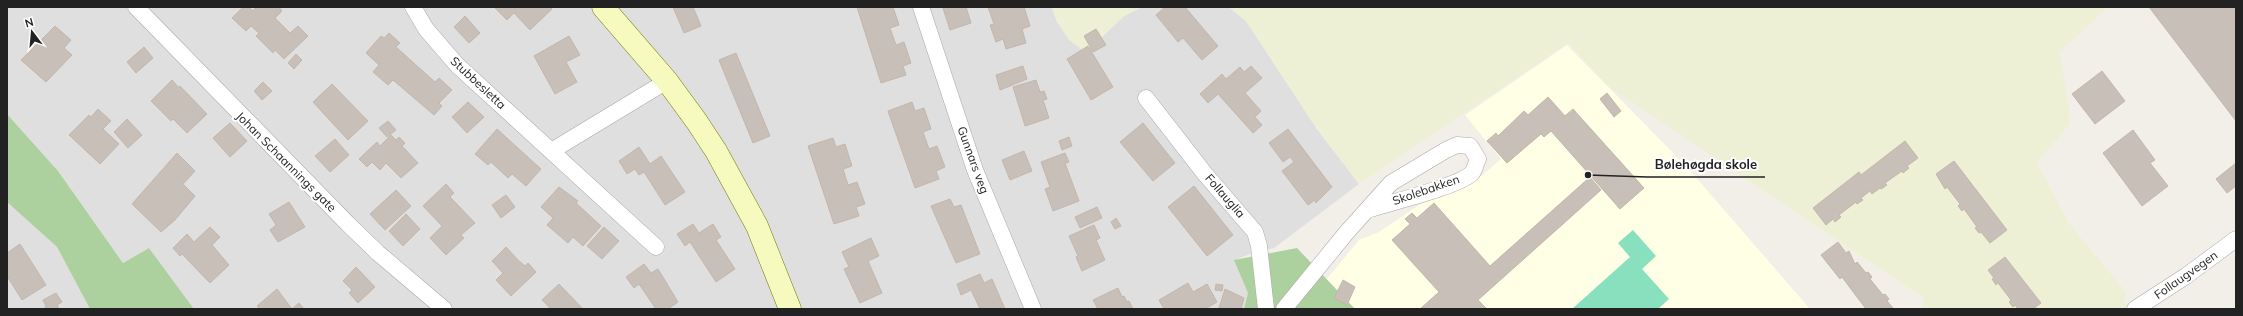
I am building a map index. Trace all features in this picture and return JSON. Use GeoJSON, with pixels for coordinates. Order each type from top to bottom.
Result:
{"type":"FeatureCollection","features":[{"type":"Feature","properties":{"kind":"street","name":"Johan Schaannings gate"},"geometry":{"type":"LineString","coordinates":[[136,7],[348,224],[378,253],[444,309]]}},
{"type":"Feature","properties":{"kind":"street","name":"Stubbesletta"},"geometry":{"type":"LineString","coordinates":[[413,7],[426,29],[457,65],[553,150],[656,247]]}},
{"type":"Feature","properties":{"kind":"street"},"geometry":{"type":"LineString","coordinates":[[603,7],[667,81],[708,139],[753,220],[790,309]]}},
{"type":"Feature","properties":{"kind":"street","name":"Gunnars veg"},"geometry":{"type":"LineString","coordinates":[[921,7],[975,170],[1033,309]]}},
{"type":"Feature","properties":{"kind":"street"},"geometry":{"type":"LineString","coordinates":[[553,150],[667,81]]}},
{"type":"Feature","properties":{"kind":"street","name":"Follauglia"},"geometry":{"type":"LineString","coordinates":[[1146,98],[1205,174],[1255,232],[1259,246],[1266,309]]}},
{"type":"Feature","properties":{"kind":"street","name":"Skolebakken"},"geometry":{"type":"LineString","coordinates":[[1284,309],[1347,232],[1370,209],[1391,183],[1457,145],[1470,146],[1478,159],[1472,173],[1458,180],[1422,194],[1370,209]]}},
{"type":"Feature","properties":{"kind":"street","name":"Follaugvegen"},"geometry":{"type":"LineString","coordinates":[[2135,309],[2186,276],[2236,239]]}},
{"type":"Feature","properties":{"kind":"shaded area"},"geometry":{"type":"Polygon","coordinates":[[[7,7],[1052,7],[1057,22],[1086,52],[1124,16],[1142,7],[1229,7],[1246,21],[1317,129],[1359,184],[1274,248],[1250,254],[1235,260],[1248,293],[1244,309],[194,309],[149,248],[123,263],[58,171],[7,114],[7,7]]]}},
{"type":"Feature","properties":{"kind":"shaded area"},"geometry":{"type":"Polygon","coordinates":[[[1052,7],[1142,7],[1124,16],[1086,52],[1069,40],[1057,22],[1052,7]]]}},
{"type":"Feature","properties":{"kind":"shaded area"},"geometry":{"type":"Polygon","coordinates":[[[1229,7],[2108,7],[2060,52],[2071,123],[2037,162],[2068,222],[2126,292],[2126,309],[1923,309],[1922,297],[1609,87],[1568,43],[1359,184],[1317,129],[1246,21],[1229,7]]]}},
{"type":"Feature","properties":{"kind":"shaded area"},"geometry":{"type":"Polygon","coordinates":[[[1567,45],[1686,166],[1810,309],[1302,309],[1359,240],[1379,232],[1425,201],[1472,184],[1501,159],[1465,115],[1567,45]]]}},
{"type":"Feature","properties":{"kind":"shaded area"},"geometry":{"type":"Polygon","coordinates":[[[7,202],[57,247],[90,309],[7,309],[7,202]]]}},
{"type":"Feature","properties":{"kind":"green space"},"geometry":{"type":"Polygon","coordinates":[[[7,114],[58,171],[123,263],[149,248],[194,309],[90,309],[57,247],[7,202],[7,114]]]}},
{"type":"Feature","properties":{"kind":"green space"},"geometry":{"type":"Polygon","coordinates":[[[1633,230],[1656,256],[1642,269],[1669,299],[1658,309],[1572,309],[1630,257],[1618,243],[1633,230]]]}},
{"type":"Feature","properties":{"kind":"green space"},"geometry":{"type":"Polygon","coordinates":[[[1297,248],[1355,309],[1244,309],[1248,293],[1234,260],[1297,248]]]}},
{"type":"Feature","properties":{"kind":"building"},"geometry":{"type":"Polygon","coordinates":[[[243,7],[249,7],[253,11],[256,7],[279,7],[282,11],[275,18],[290,33],[298,26],[308,36],[284,59],[275,50],[273,53],[256,36],[259,33],[251,26],[246,31],[232,18],[243,7]]]}},
{"type":"Feature","properties":{"kind":"building"},"geometry":{"type":"Polygon","coordinates":[[[494,7],[550,7],[552,9],[530,30],[514,13],[507,20],[494,7]]]}},
{"type":"Feature","properties":{"kind":"building"},"geometry":{"type":"Polygon","coordinates":[[[673,7],[693,7],[701,26],[684,33],[673,7]]]}},
{"type":"Feature","properties":{"kind":"building"},"geometry":{"type":"Polygon","coordinates":[[[857,7],[893,7],[899,25],[890,28],[896,45],[904,42],[911,63],[903,66],[906,75],[881,83],[857,7]]]}},
{"type":"Feature","properties":{"kind":"building"},"geometry":{"type":"Polygon","coordinates":[[[966,7],[971,23],[950,30],[943,8],[966,7]]]}},
{"type":"Feature","properties":{"kind":"building"},"geometry":{"type":"Polygon","coordinates":[[[988,7],[1024,7],[1030,26],[1022,29],[1026,43],[1006,49],[1003,39],[996,42],[990,25],[994,24],[988,7]]]}},
{"type":"Feature","properties":{"kind":"building"},"geometry":{"type":"Polygon","coordinates":[[[1165,7],[1185,7],[1218,46],[1202,60],[1183,38],[1178,42],[1156,15],[1165,7]]]}},
{"type":"Feature","properties":{"kind":"building"},"geometry":{"type":"Polygon","coordinates":[[[2149,7],[2236,7],[2236,121],[2149,7]]]}},
{"type":"Feature","properties":{"kind":"building"},"geometry":{"type":"Polygon","coordinates":[[[465,16],[480,33],[469,43],[454,27],[465,16]]]}},
{"type":"Feature","properties":{"kind":"building"},"geometry":{"type":"Polygon","coordinates":[[[55,26],[71,40],[64,48],[72,55],[46,82],[21,60],[55,26]]]}},
{"type":"Feature","properties":{"kind":"building"},"geometry":{"type":"Polygon","coordinates":[[[1096,29],[1106,45],[1093,52],[1084,36],[1096,29]]]}},
{"type":"Feature","properties":{"kind":"building"},"geometry":{"type":"Polygon","coordinates":[[[389,33],[400,43],[396,47],[435,82],[439,78],[452,90],[439,103],[442,106],[434,115],[393,80],[388,85],[373,72],[379,65],[366,53],[381,36],[384,38],[389,33]]]}},
{"type":"Feature","properties":{"kind":"building"},"geometry":{"type":"Polygon","coordinates":[[[569,36],[580,55],[566,62],[577,82],[555,94],[534,56],[569,36]]]}},
{"type":"Feature","properties":{"kind":"building"},"geometry":{"type":"Polygon","coordinates":[[[1088,46],[1113,87],[1091,100],[1067,59],[1088,46]]]}},
{"type":"Feature","properties":{"kind":"building"},"geometry":{"type":"Polygon","coordinates":[[[144,47],[153,58],[136,73],[127,62],[144,47]]]}},
{"type":"Feature","properties":{"kind":"building"},"geometry":{"type":"Polygon","coordinates":[[[736,53],[770,136],[753,143],[719,60],[736,53]]]}},
{"type":"Feature","properties":{"kind":"building"},"geometry":{"type":"Polygon","coordinates":[[[296,54],[302,60],[294,69],[288,63],[296,54]]]}},
{"type":"Feature","properties":{"kind":"building"},"geometry":{"type":"Polygon","coordinates":[[[1023,66],[1027,79],[1000,90],[996,75],[1023,66]]]}},
{"type":"Feature","properties":{"kind":"building"},"geometry":{"type":"Polygon","coordinates":[[[1251,66],[1262,78],[1245,93],[1261,111],[1255,117],[1262,125],[1253,133],[1218,94],[1208,103],[1200,94],[1222,74],[1226,79],[1240,67],[1244,72],[1251,66]]]}},
{"type":"Feature","properties":{"kind":"building"},"geometry":{"type":"Polygon","coordinates":[[[2102,71],[2125,101],[2095,124],[2072,94],[2102,71]]]}},
{"type":"Feature","properties":{"kind":"building"},"geometry":{"type":"Polygon","coordinates":[[[172,80],[179,88],[180,86],[207,114],[187,133],[173,119],[171,121],[151,101],[172,80]]]}},
{"type":"Feature","properties":{"kind":"building"},"geometry":{"type":"Polygon","coordinates":[[[1036,80],[1040,92],[1044,91],[1047,99],[1043,100],[1049,118],[1025,126],[1013,87],[1036,80]]]}},
{"type":"Feature","properties":{"kind":"building"},"geometry":{"type":"Polygon","coordinates":[[[263,82],[272,91],[262,100],[254,91],[263,82]]]}},
{"type":"Feature","properties":{"kind":"building"},"geometry":{"type":"Polygon","coordinates":[[[332,84],[368,121],[348,140],[313,102],[332,84]]]}},
{"type":"Feature","properties":{"kind":"building"},"geometry":{"type":"Polygon","coordinates":[[[1607,93],[1621,111],[1614,117],[1600,99],[1607,93]]]}},
{"type":"Feature","properties":{"kind":"building"},"geometry":{"type":"Polygon","coordinates":[[[1548,97],[1565,116],[1573,109],[1644,188],[1620,209],[1551,131],[1544,137],[1541,134],[1507,163],[1487,141],[1496,133],[1498,136],[1524,111],[1528,115],[1548,97]]]}},
{"type":"Feature","properties":{"kind":"building"},"geometry":{"type":"Polygon","coordinates":[[[468,102],[484,117],[467,133],[452,117],[468,102]]]}},
{"type":"Feature","properties":{"kind":"building"},"geometry":{"type":"Polygon","coordinates":[[[912,102],[915,111],[924,108],[931,129],[923,132],[929,149],[937,146],[945,167],[936,171],[939,179],[915,188],[888,111],[912,102]]]}},
{"type":"Feature","properties":{"kind":"building"},"geometry":{"type":"Polygon","coordinates":[[[98,109],[111,121],[103,129],[119,144],[100,164],[69,135],[89,115],[91,117],[98,109]]]}},
{"type":"Feature","properties":{"kind":"building"},"geometry":{"type":"Polygon","coordinates":[[[127,119],[142,135],[128,148],[114,132],[127,119]]]}},
{"type":"Feature","properties":{"kind":"building"},"geometry":{"type":"Polygon","coordinates":[[[388,121],[396,130],[387,137],[379,128],[388,121]]]}},
{"type":"Feature","properties":{"kind":"building"},"geometry":{"type":"Polygon","coordinates":[[[230,123],[247,141],[230,157],[213,138],[230,123]]]}},
{"type":"Feature","properties":{"kind":"building"},"geometry":{"type":"Polygon","coordinates":[[[1143,123],[1175,163],[1153,181],[1120,142],[1143,123]]]}},
{"type":"Feature","properties":{"kind":"building"},"geometry":{"type":"Polygon","coordinates":[[[497,129],[541,169],[526,186],[512,174],[508,178],[491,162],[488,165],[475,154],[497,129]]]}},
{"type":"Feature","properties":{"kind":"building"},"geometry":{"type":"Polygon","coordinates":[[[1288,129],[1332,187],[1316,203],[1315,200],[1308,205],[1282,171],[1294,162],[1290,157],[1283,162],[1269,143],[1288,129]]]}},
{"type":"Feature","properties":{"kind":"building"},"geometry":{"type":"Polygon","coordinates":[[[2133,130],[2155,160],[2150,163],[2168,186],[2142,206],[2103,153],[2133,130]]]}},
{"type":"Feature","properties":{"kind":"building"},"geometry":{"type":"Polygon","coordinates":[[[391,135],[396,140],[399,137],[405,143],[402,146],[418,163],[401,178],[386,163],[380,170],[372,162],[367,167],[359,159],[377,142],[380,146],[391,135]]]}},
{"type":"Feature","properties":{"kind":"building"},"geometry":{"type":"Polygon","coordinates":[[[1069,137],[1072,146],[1062,150],[1059,141],[1069,137]]]}},
{"type":"Feature","properties":{"kind":"building"},"geometry":{"type":"Polygon","coordinates":[[[833,138],[836,147],[845,144],[852,166],[843,169],[848,185],[857,182],[865,204],[856,207],[859,216],[834,224],[808,146],[833,138]]]}},
{"type":"Feature","properties":{"kind":"building"},"geometry":{"type":"Polygon","coordinates":[[[335,139],[349,155],[330,172],[315,156],[335,139]]]}},
{"type":"Feature","properties":{"kind":"building"},"geometry":{"type":"Polygon","coordinates":[[[1905,141],[1918,158],[1907,166],[1909,168],[1885,183],[1887,185],[1881,189],[1880,188],[1872,194],[1870,191],[1861,198],[1863,200],[1857,204],[1856,202],[1839,215],[1841,217],[1835,222],[1833,219],[1826,225],[1813,208],[1859,172],[1861,175],[1905,141]]]}},
{"type":"Feature","properties":{"kind":"building"},"geometry":{"type":"Polygon","coordinates":[[[639,147],[650,164],[661,156],[685,192],[665,205],[644,172],[639,175],[635,169],[627,174],[619,161],[639,147]]]}},
{"type":"Feature","properties":{"kind":"building"},"geometry":{"type":"Polygon","coordinates":[[[1024,151],[1032,171],[1010,180],[1002,160],[1024,151]]]}},
{"type":"Feature","properties":{"kind":"building"},"geometry":{"type":"Polygon","coordinates":[[[177,153],[195,171],[183,184],[195,196],[175,220],[161,232],[132,204],[177,153]]]}},
{"type":"Feature","properties":{"kind":"building"},"geometry":{"type":"Polygon","coordinates":[[[1065,153],[1069,162],[1065,163],[1079,201],[1053,211],[1045,189],[1050,187],[1041,162],[1065,153]]]}},
{"type":"Feature","properties":{"kind":"building"},"geometry":{"type":"Polygon","coordinates":[[[1954,161],[2007,230],[1990,243],[1981,232],[1979,233],[1975,228],[1977,227],[1964,209],[1962,211],[1958,206],[1960,204],[1947,187],[1945,189],[1936,174],[1954,161]]]}},
{"type":"Feature","properties":{"kind":"building"},"geometry":{"type":"Polygon","coordinates":[[[2236,163],[2236,186],[2227,193],[2216,179],[2236,163]]]}},
{"type":"Feature","properties":{"kind":"building"},"geometry":{"type":"Polygon","coordinates":[[[1590,177],[1601,190],[1478,300],[1487,309],[1420,309],[1439,292],[1392,240],[1410,224],[1405,219],[1412,213],[1417,218],[1434,203],[1490,266],[1590,177]]]}},
{"type":"Feature","properties":{"kind":"building"},"geometry":{"type":"Polygon","coordinates":[[[446,184],[454,193],[450,197],[475,223],[461,235],[464,238],[446,255],[430,238],[442,226],[423,206],[446,184]]]}},
{"type":"Feature","properties":{"kind":"building"},"geometry":{"type":"Polygon","coordinates":[[[1194,186],[1233,235],[1207,256],[1168,207],[1194,186]]]}},
{"type":"Feature","properties":{"kind":"building"},"geometry":{"type":"Polygon","coordinates":[[[559,187],[578,201],[576,203],[601,226],[583,246],[573,237],[568,243],[547,225],[553,218],[541,207],[559,187]]]}},
{"type":"Feature","properties":{"kind":"building"},"geometry":{"type":"Polygon","coordinates":[[[396,190],[411,206],[385,230],[370,214],[396,190]]]}},
{"type":"Feature","properties":{"kind":"building"},"geometry":{"type":"Polygon","coordinates":[[[506,195],[515,207],[501,218],[492,205],[506,195]]]}},
{"type":"Feature","properties":{"kind":"building"},"geometry":{"type":"Polygon","coordinates":[[[950,199],[954,207],[961,205],[980,254],[956,263],[931,206],[950,199]]]}},
{"type":"Feature","properties":{"kind":"building"},"geometry":{"type":"Polygon","coordinates":[[[289,202],[305,227],[278,242],[270,230],[276,225],[269,214],[289,202]]]}},
{"type":"Feature","properties":{"kind":"building"},"geometry":{"type":"Polygon","coordinates":[[[1097,207],[1102,218],[1080,228],[1075,217],[1097,207]]]}},
{"type":"Feature","properties":{"kind":"building"},"geometry":{"type":"Polygon","coordinates":[[[406,214],[420,229],[403,246],[389,231],[406,214]]]}},
{"type":"Feature","properties":{"kind":"building"},"geometry":{"type":"Polygon","coordinates":[[[1116,218],[1121,226],[1115,229],[1111,222],[1116,218]]]}},
{"type":"Feature","properties":{"kind":"building"},"geometry":{"type":"Polygon","coordinates":[[[693,224],[699,233],[713,224],[721,237],[716,240],[735,269],[716,282],[690,242],[685,246],[677,234],[693,224]]]}},
{"type":"Feature","properties":{"kind":"building"},"geometry":{"type":"Polygon","coordinates":[[[1094,225],[1100,238],[1096,240],[1105,260],[1082,271],[1076,257],[1078,256],[1069,236],[1094,225]]]}},
{"type":"Feature","properties":{"kind":"building"},"geometry":{"type":"Polygon","coordinates":[[[210,227],[220,237],[212,245],[229,265],[210,283],[182,254],[180,256],[173,248],[187,234],[194,242],[210,227]]]}},
{"type":"Feature","properties":{"kind":"building"},"geometry":{"type":"Polygon","coordinates":[[[604,227],[619,241],[602,259],[587,246],[604,227]]]}},
{"type":"Feature","properties":{"kind":"building"},"geometry":{"type":"Polygon","coordinates":[[[871,238],[879,256],[868,261],[882,293],[860,303],[844,269],[849,267],[842,252],[871,238]]]}},
{"type":"Feature","properties":{"kind":"building"},"geometry":{"type":"Polygon","coordinates":[[[1838,242],[1846,253],[1849,251],[1855,264],[1857,262],[1866,273],[1868,272],[1872,277],[1870,279],[1883,295],[1885,294],[1889,299],[1887,301],[1893,308],[1866,309],[1842,277],[1840,279],[1821,255],[1838,242]]]}},
{"type":"Feature","properties":{"kind":"building"},"geometry":{"type":"Polygon","coordinates":[[[20,244],[46,285],[22,300],[7,276],[7,253],[20,244]]]}},
{"type":"Feature","properties":{"kind":"building"},"geometry":{"type":"Polygon","coordinates":[[[506,247],[525,266],[528,263],[536,272],[511,296],[496,280],[503,273],[492,261],[506,247]]]}},
{"type":"Feature","properties":{"kind":"building"},"geometry":{"type":"Polygon","coordinates":[[[2005,257],[2041,303],[2033,309],[2018,309],[2015,305],[2013,307],[2009,302],[2011,300],[1998,283],[1996,285],[1992,279],[1994,278],[1988,270],[2005,257]]]}},
{"type":"Feature","properties":{"kind":"building"},"geometry":{"type":"Polygon","coordinates":[[[644,264],[651,273],[658,269],[678,302],[668,309],[656,309],[639,284],[634,288],[626,277],[644,264]]]}},
{"type":"Feature","properties":{"kind":"building"},"geometry":{"type":"Polygon","coordinates":[[[356,267],[375,287],[358,303],[349,293],[352,290],[343,281],[356,267]]]}},
{"type":"Feature","properties":{"kind":"building"},"geometry":{"type":"Polygon","coordinates":[[[980,274],[984,283],[992,279],[1005,309],[980,309],[971,290],[961,295],[957,284],[980,274]]]}},
{"type":"Feature","properties":{"kind":"building"},"geometry":{"type":"Polygon","coordinates":[[[1343,280],[1355,287],[1347,305],[1334,298],[1343,280]]]}},
{"type":"Feature","properties":{"kind":"building"},"geometry":{"type":"Polygon","coordinates":[[[1188,283],[1193,292],[1207,284],[1217,302],[1205,309],[1164,309],[1159,300],[1188,283]]]}},
{"type":"Feature","properties":{"kind":"building"},"geometry":{"type":"Polygon","coordinates":[[[559,284],[583,309],[551,309],[542,300],[559,284]]]}},
{"type":"Feature","properties":{"kind":"building"},"geometry":{"type":"Polygon","coordinates":[[[1216,284],[1223,285],[1222,291],[1215,290],[1216,284]]]}},
{"type":"Feature","properties":{"kind":"building"},"geometry":{"type":"Polygon","coordinates":[[[1118,288],[1122,297],[1124,296],[1127,302],[1129,301],[1133,309],[1098,309],[1093,300],[1118,288]]]}},
{"type":"Feature","properties":{"kind":"building"},"geometry":{"type":"Polygon","coordinates":[[[277,289],[292,309],[260,309],[257,306],[277,289]]]}},
{"type":"Feature","properties":{"kind":"building"},"geometry":{"type":"Polygon","coordinates":[[[1225,289],[1244,298],[1241,309],[1219,308],[1225,289]]]}},
{"type":"Feature","properties":{"kind":"building"},"geometry":{"type":"Polygon","coordinates":[[[56,293],[62,302],[57,305],[59,309],[44,309],[46,306],[43,300],[56,293]]]}},
{"type":"Feature","properties":{"kind":"building"},"geometry":{"type":"Polygon","coordinates":[[[299,303],[304,309],[292,309],[299,303]]]}},
{"type":"Feature","properties":{"kind":"place","name":"Bølehøgda skole"},"geometry":{"type":"Point","coordinates":[1588,175]}}]}
